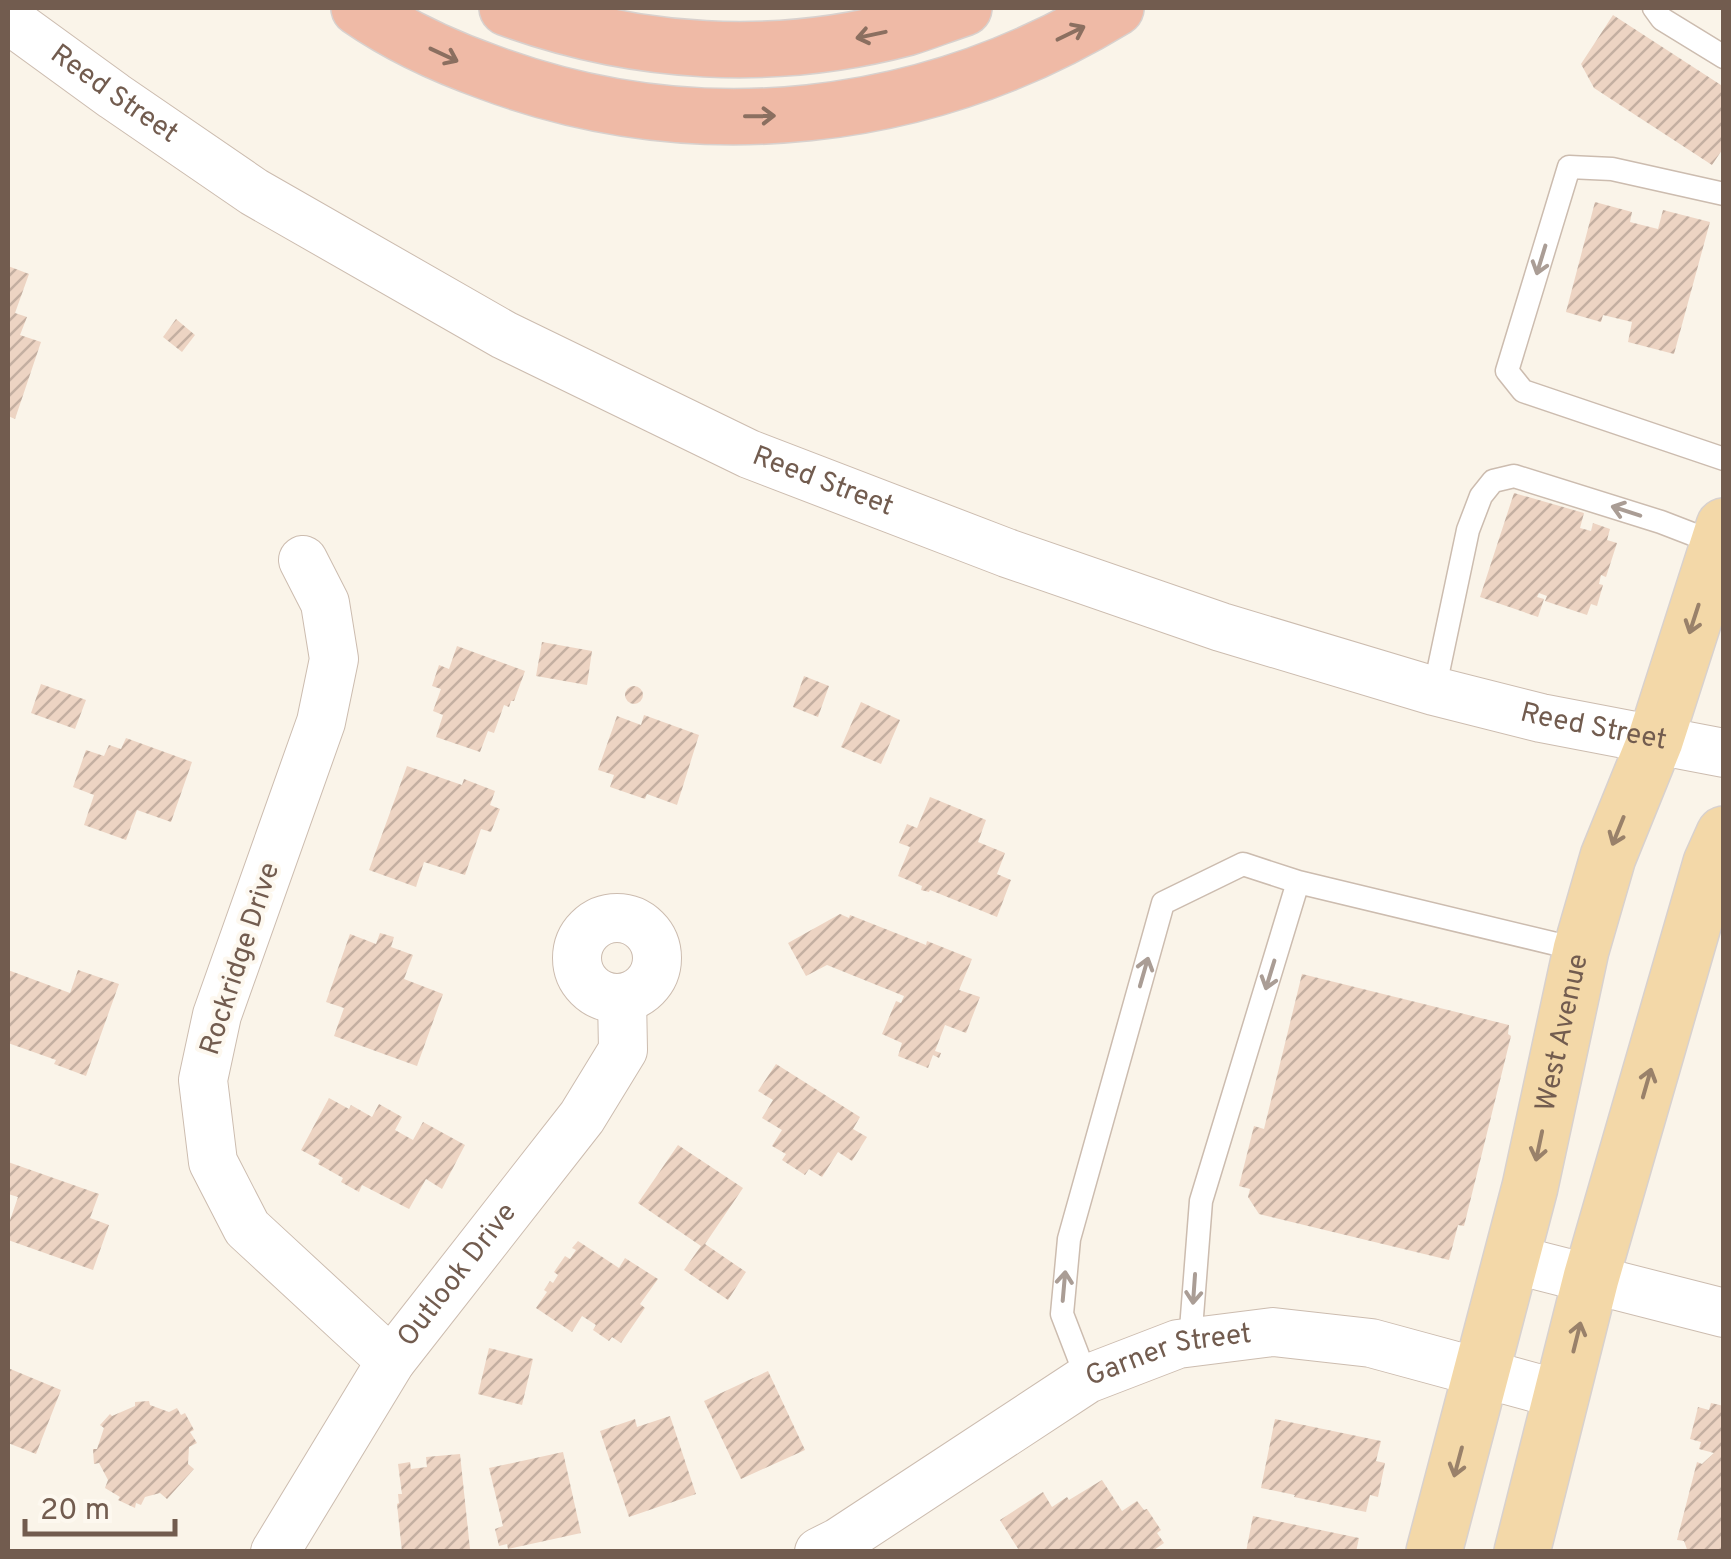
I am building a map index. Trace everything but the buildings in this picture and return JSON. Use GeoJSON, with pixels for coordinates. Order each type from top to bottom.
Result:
{"type":"FeatureCollection","features":[{"type":"Feature","properties":{"kind":"highway"},"geometry":{"type":"LineString","coordinates":[[359,8],[445,56],[530,88],[609,106],[693,116],[766,117],[846,109],[926,92],[1004,65],[1116,8]]}},
{"type":"Feature","properties":{"kind":"highway"},"geometry":{"type":"LineString","coordinates":[[507,8],[549,23],[621,40],[693,50],[767,51],[835,43],[908,27],[964,8]]}},
{"type":"Feature","properties":{"kind":"main road","name":"West Avenue"},"geometry":{"type":"LineString","coordinates":[[1434,1552],[1530,1188],[1581,950],[1608,856],[1655,741],[1721,535]]}},
{"type":"Feature","properties":{"kind":"main road"},"geometry":{"type":"LineString","coordinates":[[1522,1552],[1591,1278],[1711,863],[1724,834]]}},
{"type":"Feature","properties":{"kind":"street","name":"Reed Street"},"geometry":{"type":"LineString","coordinates":[[8,19],[254,192],[504,335],[749,454],[1007,553],[1185,615],[1434,691],[1564,724],[1724,753]]}},
{"type":"Feature","properties":{"kind":"street","name":"Rockridge Drive"},"geometry":{"type":"LineString","coordinates":[[304,560],[325,602],[334,659],[321,722],[217,1015],[203,1080],[214,1162],[248,1228],[391,1361]]}},
{"type":"Feature","properties":{"kind":"street","name":"Outlook Drive"},"geometry":{"type":"LineString","coordinates":[[275,1552],[391,1361],[582,1116],[623,1050],[622,998]]}},
{"type":"Feature","properties":{"kind":"street"},"geometry":{"type":"LineString","coordinates":[[1512,1259],[1724,1313]]}},
{"type":"Feature","properties":{"kind":"street","name":"Garner Street"},"geometry":{"type":"LineString","coordinates":[[819,1552],[1087,1379],[1178,1344],[1273,1332],[1371,1343],[1562,1396]]}},
{"type":"Feature","properties":{"kind":"lane"},"geometry":{"type":"LineString","coordinates":[[1654,8],[1662,19],[1724,57]]}},
{"type":"Feature","properties":{"kind":"lane"},"geometry":{"type":"LineString","coordinates":[[1724,194],[1612,170],[1569,167],[1507,370],[1524,391],[1724,459]]}},
{"type":"Feature","properties":{"kind":"lane"},"geometry":{"type":"LineString","coordinates":[[1434,691],[1468,530],[1481,496],[1494,480],[1514,476],[1661,522],[1721,535]]}},
{"type":"Feature","properties":{"kind":"lane"},"geometry":{"type":"LineString","coordinates":[[1087,1379],[1062,1314],[1069,1239],[1164,903],[1243,864],[1298,882],[1581,950]]}},
{"type":"Feature","properties":{"kind":"lane"},"geometry":{"type":"LineString","coordinates":[[1190,1342],[1201,1201],[1298,882]]}}]}
